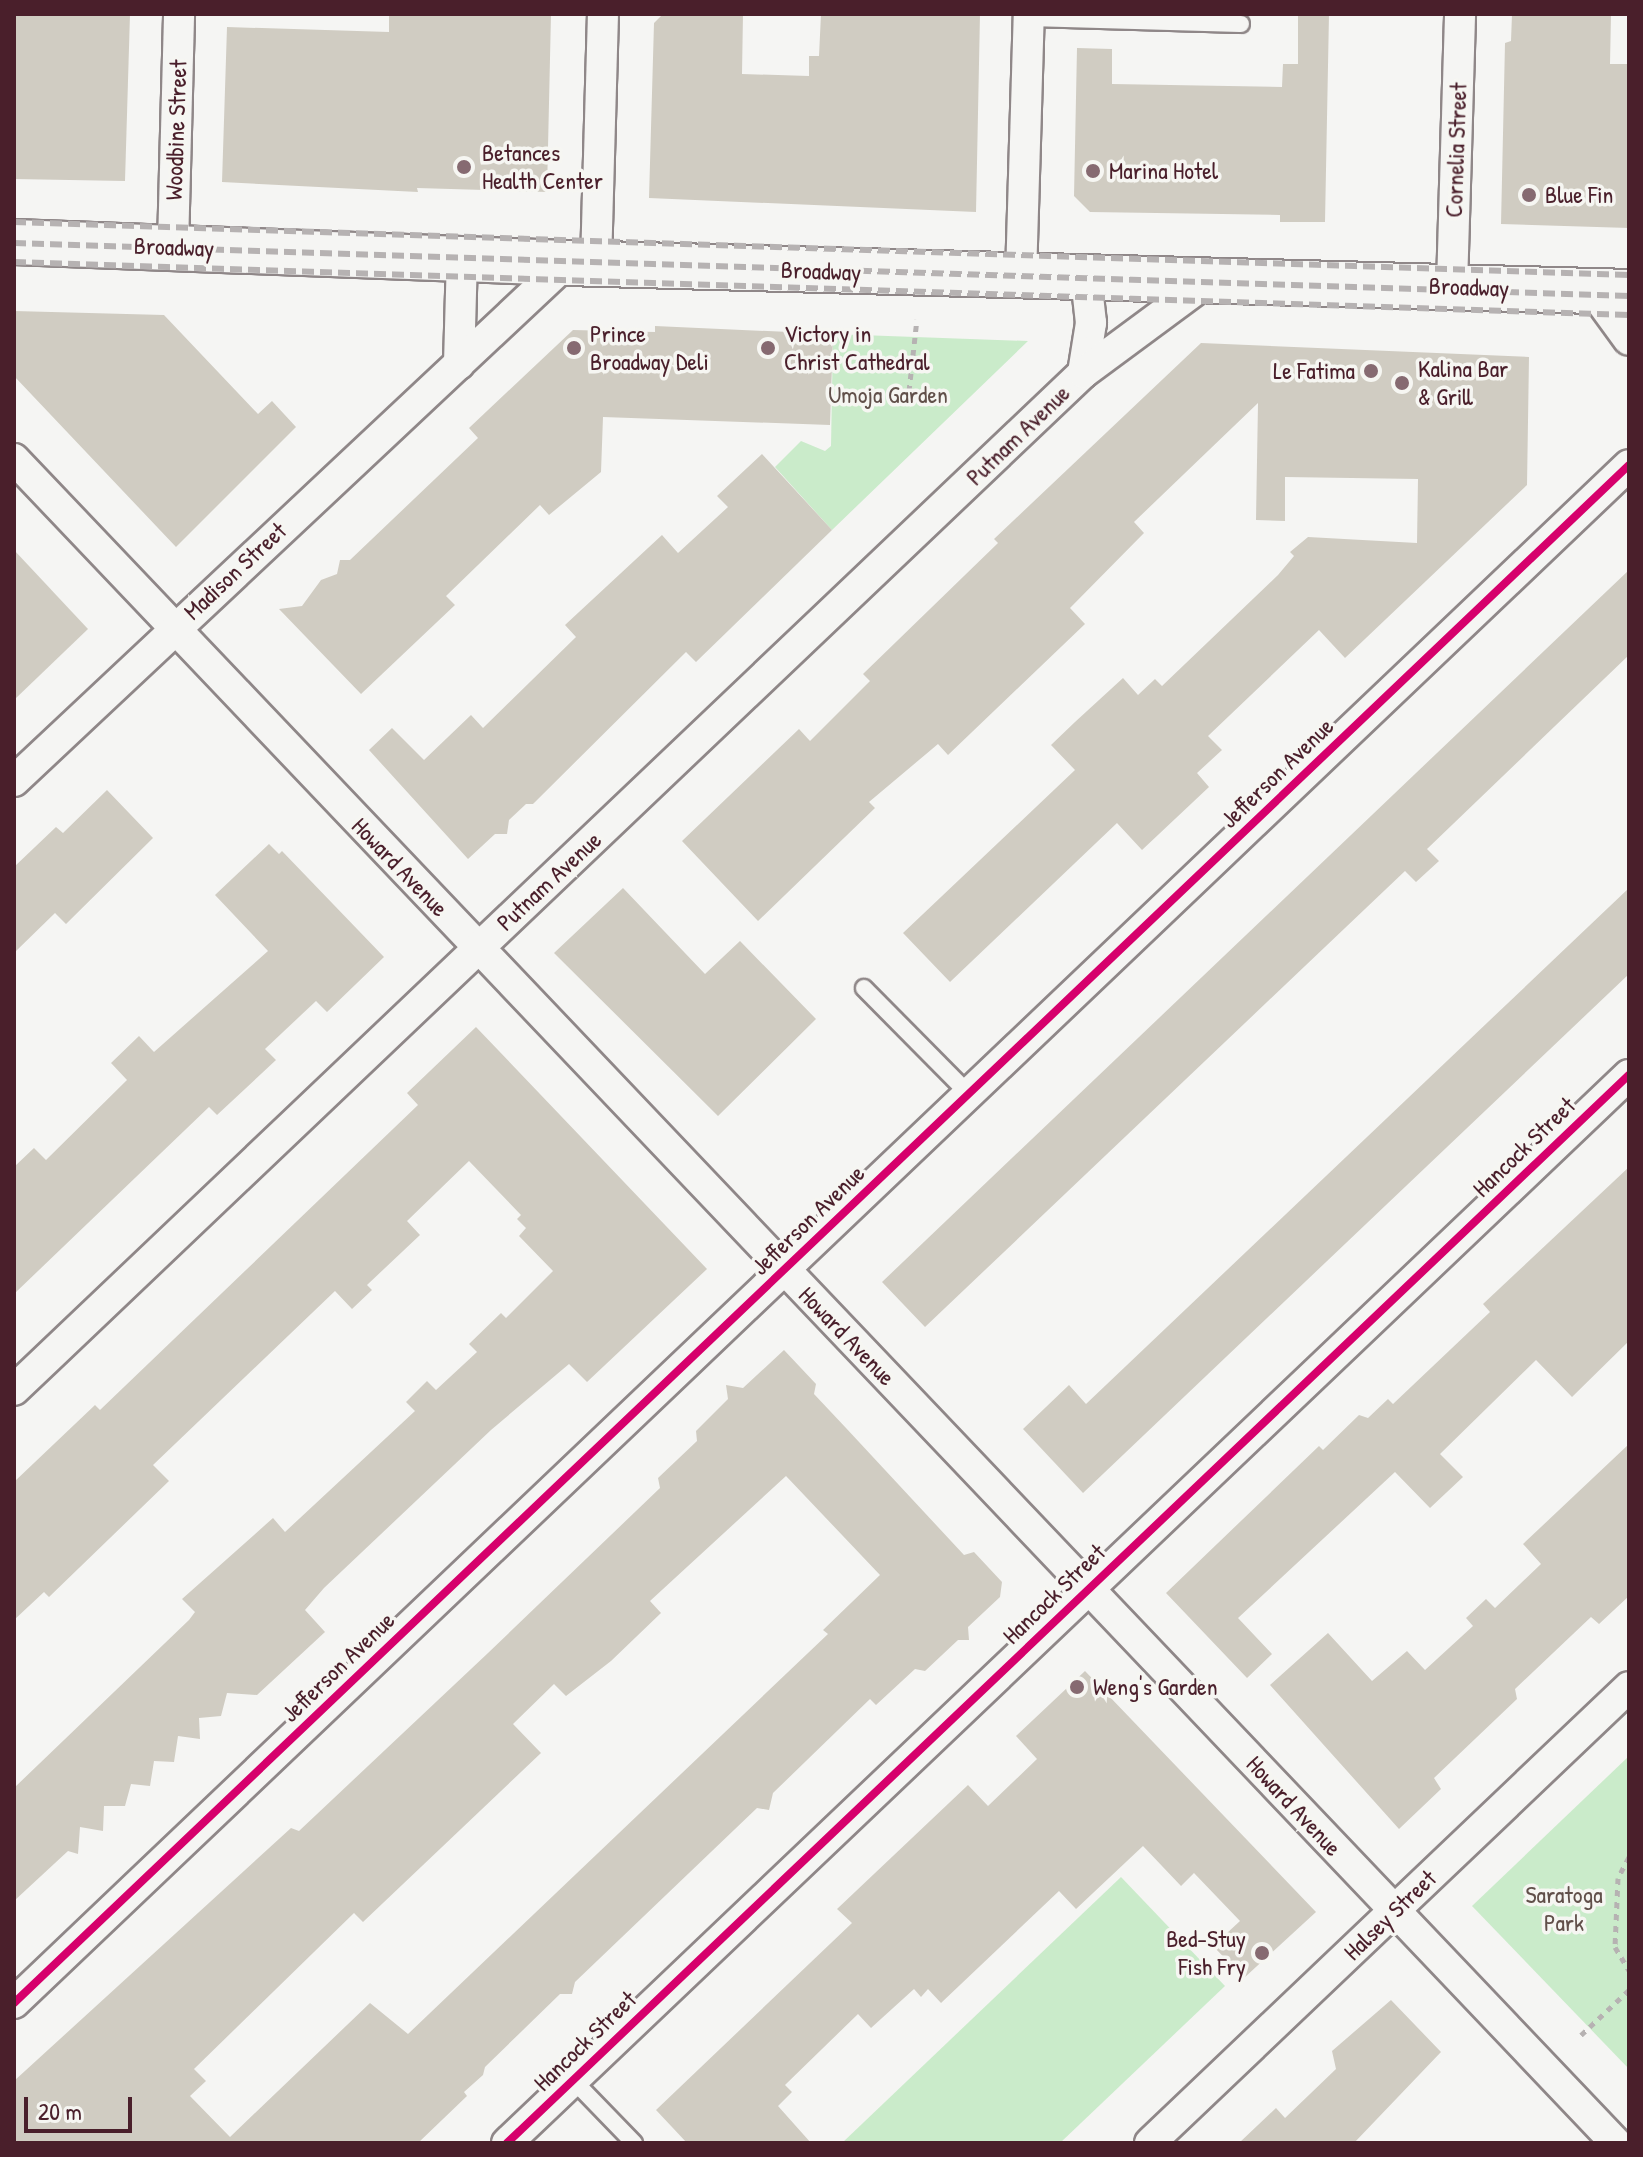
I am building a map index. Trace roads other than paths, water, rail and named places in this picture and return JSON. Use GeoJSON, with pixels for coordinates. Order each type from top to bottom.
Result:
{"type":"FeatureCollection","features":[{"type":"Feature","properties":{"kind":"main road","name":"Broadway"},"geometry":{"type":"LineString","coordinates":[[14,242],[581,264],[1612,292]]}},
{"type":"Feature","properties":{"kind":"street","name":"Woodbine Street"},"geometry":{"type":"LineString","coordinates":[[173,246],[179,14]]}},
{"type":"Feature","properties":{"kind":"street"},"geometry":{"type":"LineString","coordinates":[[581,264],[603,14]]}},
{"type":"Feature","properties":{"kind":"street","name":"Cornelia Street"},"geometry":{"type":"LineString","coordinates":[[1452,286],[1460,14]]}},
{"type":"Feature","properties":{"kind":"street"},"geometry":{"type":"LineString","coordinates":[[1021,277],[1029,16]]}},
{"type":"Feature","properties":{"kind":"street"},"geometry":{"type":"LineString","coordinates":[[459,364],[462,259]]}},
{"type":"Feature","properties":{"kind":"street","name":"Madison Street"},"geometry":{"type":"LineString","coordinates":[[14,781],[459,364],[581,264]]}},
{"type":"Feature","properties":{"kind":"street","name":"Putnam Avenue"},"geometry":{"type":"LineString","coordinates":[[1083,373],[1091,323],[1086,278]]}},
{"type":"Feature","properties":{"kind":"street","name":"Putnam Avenue"},"geometry":{"type":"LineString","coordinates":[[14,1390],[1083,373],[1206,282]]}},
{"type":"Feature","properties":{"kind":"street"},"geometry":{"type":"LineString","coordinates":[[1612,292],[1629,340]]}},
{"type":"Feature","properties":{"kind":"street","name":"Howard Avenue"},"geometry":{"type":"LineString","coordinates":[[14,459],[1616,2143]]}},
{"type":"Feature","properties":{"kind":"street","name":"Jefferson Avenue"},"geometry":{"type":"LineString","coordinates":[[14,2003],[1629,465]]}},
{"type":"Feature","properties":{"kind":"street","name":"Hancock Street"},"geometry":{"type":"LineString","coordinates":[[507,2143],[1629,1075]]}},
{"type":"Feature","properties":{"kind":"street","name":"Halsey Street"},"geometry":{"type":"LineString","coordinates":[[1150,2143],[1629,1687]]}},
{"type":"Feature","properties":{"kind":"lane"},"geometry":{"type":"LineString","coordinates":[[1029,16],[1241,24]]}},
{"type":"Feature","properties":{"kind":"lane"},"geometry":{"type":"LineString","coordinates":[[864,988],[969,1094]]}},
{"type":"Feature","properties":{"kind":"lane"},"geometry":{"type":"LineString","coordinates":[[573,2080],[634,2143]]}},
{"type":"Feature","properties":{"kind":"railway"},"geometry":{"type":"LineString","coordinates":[[14,222],[1629,275]]}},
{"type":"Feature","properties":{"kind":"railway"},"geometry":{"type":"LineString","coordinates":[[14,243],[1629,296]]}},
{"type":"Feature","properties":{"kind":"railway"},"geometry":{"type":"LineString","coordinates":[[14,262],[1629,315]]}},
{"type":"Feature","properties":{"kind":"place","name":"Betances Health Center"},"geometry":{"type":"Point","coordinates":[464,167]}},
{"type":"Feature","properties":{"kind":"place","name":"Marina Hotel"},"geometry":{"type":"Point","coordinates":[1093,171]}},
{"type":"Feature","properties":{"kind":"place","name":"Blue Fin"},"geometry":{"type":"Point","coordinates":[1529,195]}},
{"type":"Feature","properties":{"kind":"place","name":"Prince Broadway Deli"},"geometry":{"type":"Point","coordinates":[574,348]}},
{"type":"Feature","properties":{"kind":"place","name":"Victory in Christ Cathedral"},"geometry":{"type":"Point","coordinates":[768,348]}},
{"type":"Feature","properties":{"kind":"place","name":"Le Fatima"},"geometry":{"type":"Point","coordinates":[1371,371]}},
{"type":"Feature","properties":{"kind":"place","name":"Kalina Bar & Grill"},"geometry":{"type":"Point","coordinates":[1402,383]}},
{"type":"Feature","properties":{"kind":"place","name":"Weng's Garden"},"geometry":{"type":"Point","coordinates":[1077,1687]}},
{"type":"Feature","properties":{"kind":"place","name":"Bed-Stuy Fish Fry"},"geometry":{"type":"Point","coordinates":[1262,1953]}},
{"type":"Feature","properties":{"kind":"park label","name":"Umoja Garden"},"geometry":{"type":"Point","coordinates":[888,395]}},
{"type":"Feature","properties":{"kind":"park label","name":"Saratoga Park"},"geometry":{"type":"Point","coordinates":[1564,1909]}}]}
